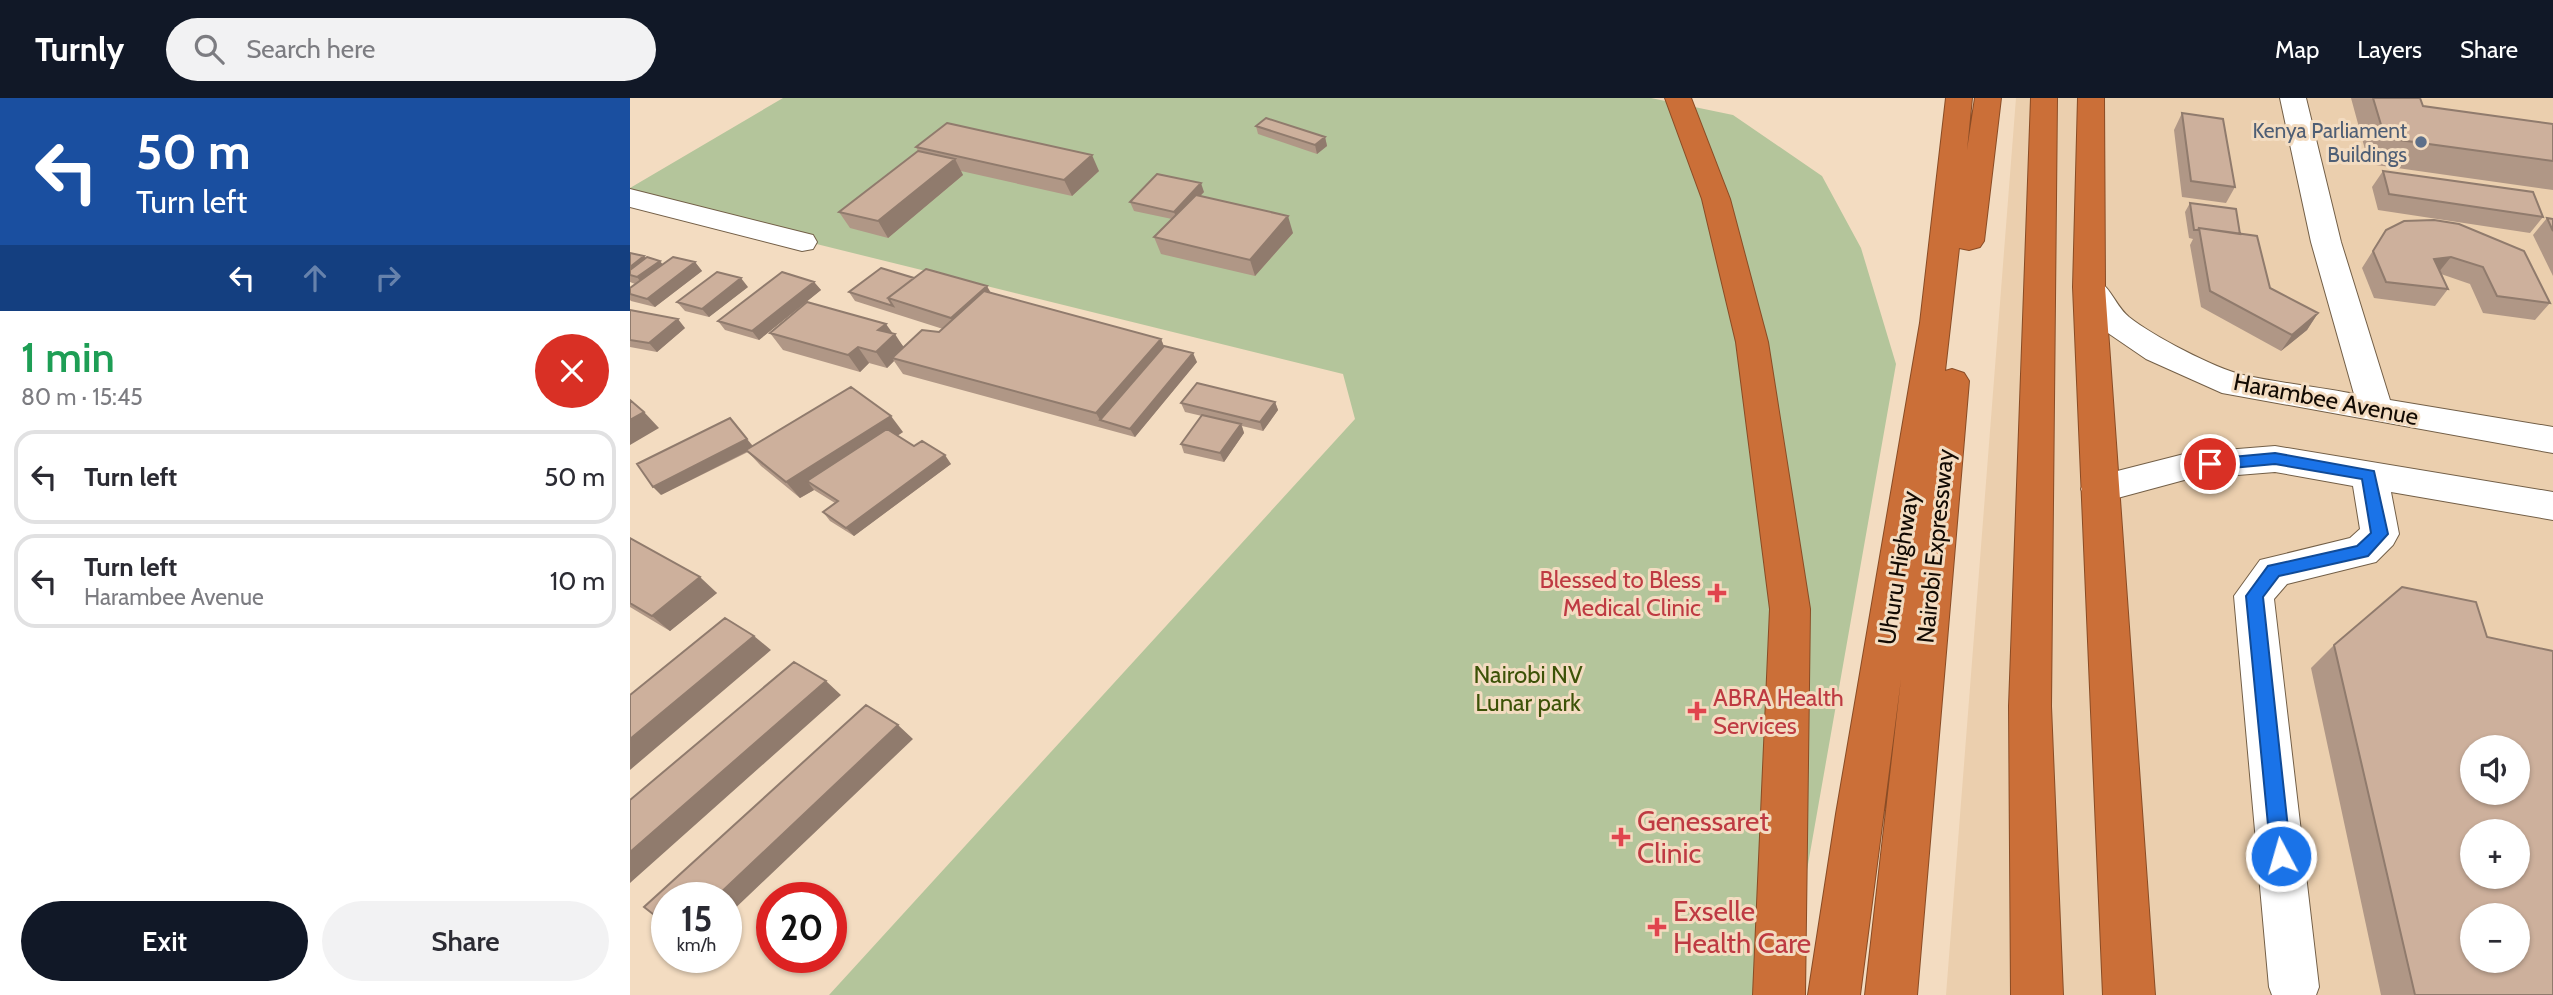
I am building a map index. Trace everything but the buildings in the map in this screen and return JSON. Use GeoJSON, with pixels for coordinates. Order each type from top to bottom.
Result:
{"type":"FeatureCollection","features":[{"type":"Feature","properties":{"kind":"highway"},"geometry":{"type":"LineString","coordinates":[[1678,98],[1716,199],[1752,342],[1790,609],[1779,995]]}},
{"type":"Feature","properties":{"kind":"highway","name":"Uhuru Highway"},"geometry":{"type":"LineString","coordinates":[[1834,995],[1859,814],[1936,323],[1959,98]]}},
{"type":"Feature","properties":{"kind":"highway","name":"Nairobi Expressway"},"geometry":{"type":"LineString","coordinates":[[1891,995],[1955,346],[1988,98]]}},
{"type":"Feature","properties":{"kind":"highway"},"geometry":{"type":"LineString","coordinates":[[2037,995],[2030,706],[2044,98]]}},
{"type":"Feature","properties":{"kind":"highway"},"geometry":{"type":"LineString","coordinates":[[2091,98],[2089,286],[2129,995]]}},
{"type":"Feature","properties":{"kind":"street"},"geometry":{"type":"LineString","coordinates":[[2293,98],[2326,242],[2376,409]]}},
{"type":"Feature","properties":{"kind":"street"},"geometry":{"type":"LineString","coordinates":[[630,198],[802,242]]}},
{"type":"Feature","properties":{"kind":"street","name":"Harambee Avenue"},"geometry":{"type":"LineString","coordinates":[[2089,286],[2116,323],[2158,351],[2234,385],[2553,440]]}},
{"type":"Feature","properties":{"kind":"street"},"geometry":{"type":"LineString","coordinates":[[2099,489],[2188,466],[2275,459],[2553,506]]}},
{"type":"Feature","properties":{"kind":"street"},"geometry":{"type":"LineString","coordinates":[[2294,987],[2254,596],[2274,571],[2362,551],[2380,534],[2369,475]]}},
{"type":"Feature","properties":{"kind":"shaded area"},"geometry":{"type":"Polygon","coordinates":[[[2016,98],[2553,98],[2553,995],[1946,995],[2016,98]]]}},
{"type":"Feature","properties":{"kind":"green space","name":"Nairobi NV Lunar park"},"geometry":{"type":"Polygon","coordinates":[[[783,98],[1651,98],[1733,115],[1822,176],[1861,248],[1896,364],[1785,995],[829,995],[1355,419],[1343,374],[630,198],[630,188],[783,98]]]}},
{"type":"Feature","properties":{"kind":"place","name":"Kenya Parliament Buildings"},"geometry":{"type":"Point","coordinates":[2421,142]}},
{"type":"Feature","properties":{"kind":"place","name":"Blessed to Bless Medical Clinic"},"geometry":{"type":"Point","coordinates":[1717,593]}},
{"type":"Feature","properties":{"kind":"place","name":"ABRA Health Services"},"geometry":{"type":"Point","coordinates":[1697,711]}},
{"type":"Feature","properties":{"kind":"place","name":"Genessaret Clinic"},"geometry":{"type":"Point","coordinates":[1621,837]}},
{"type":"Feature","properties":{"kind":"place","name":"Exselle Health Care"},"geometry":{"type":"Point","coordinates":[1657,927]}},
{"type":"Feature","properties":{"kind":"route"},"geometry":{"type":"LineString","coordinates":[[2210,464],[2275,459],[2369,475],[2380,534],[2362,551],[2274,571],[2254,596],[2281,856]]}}]}
